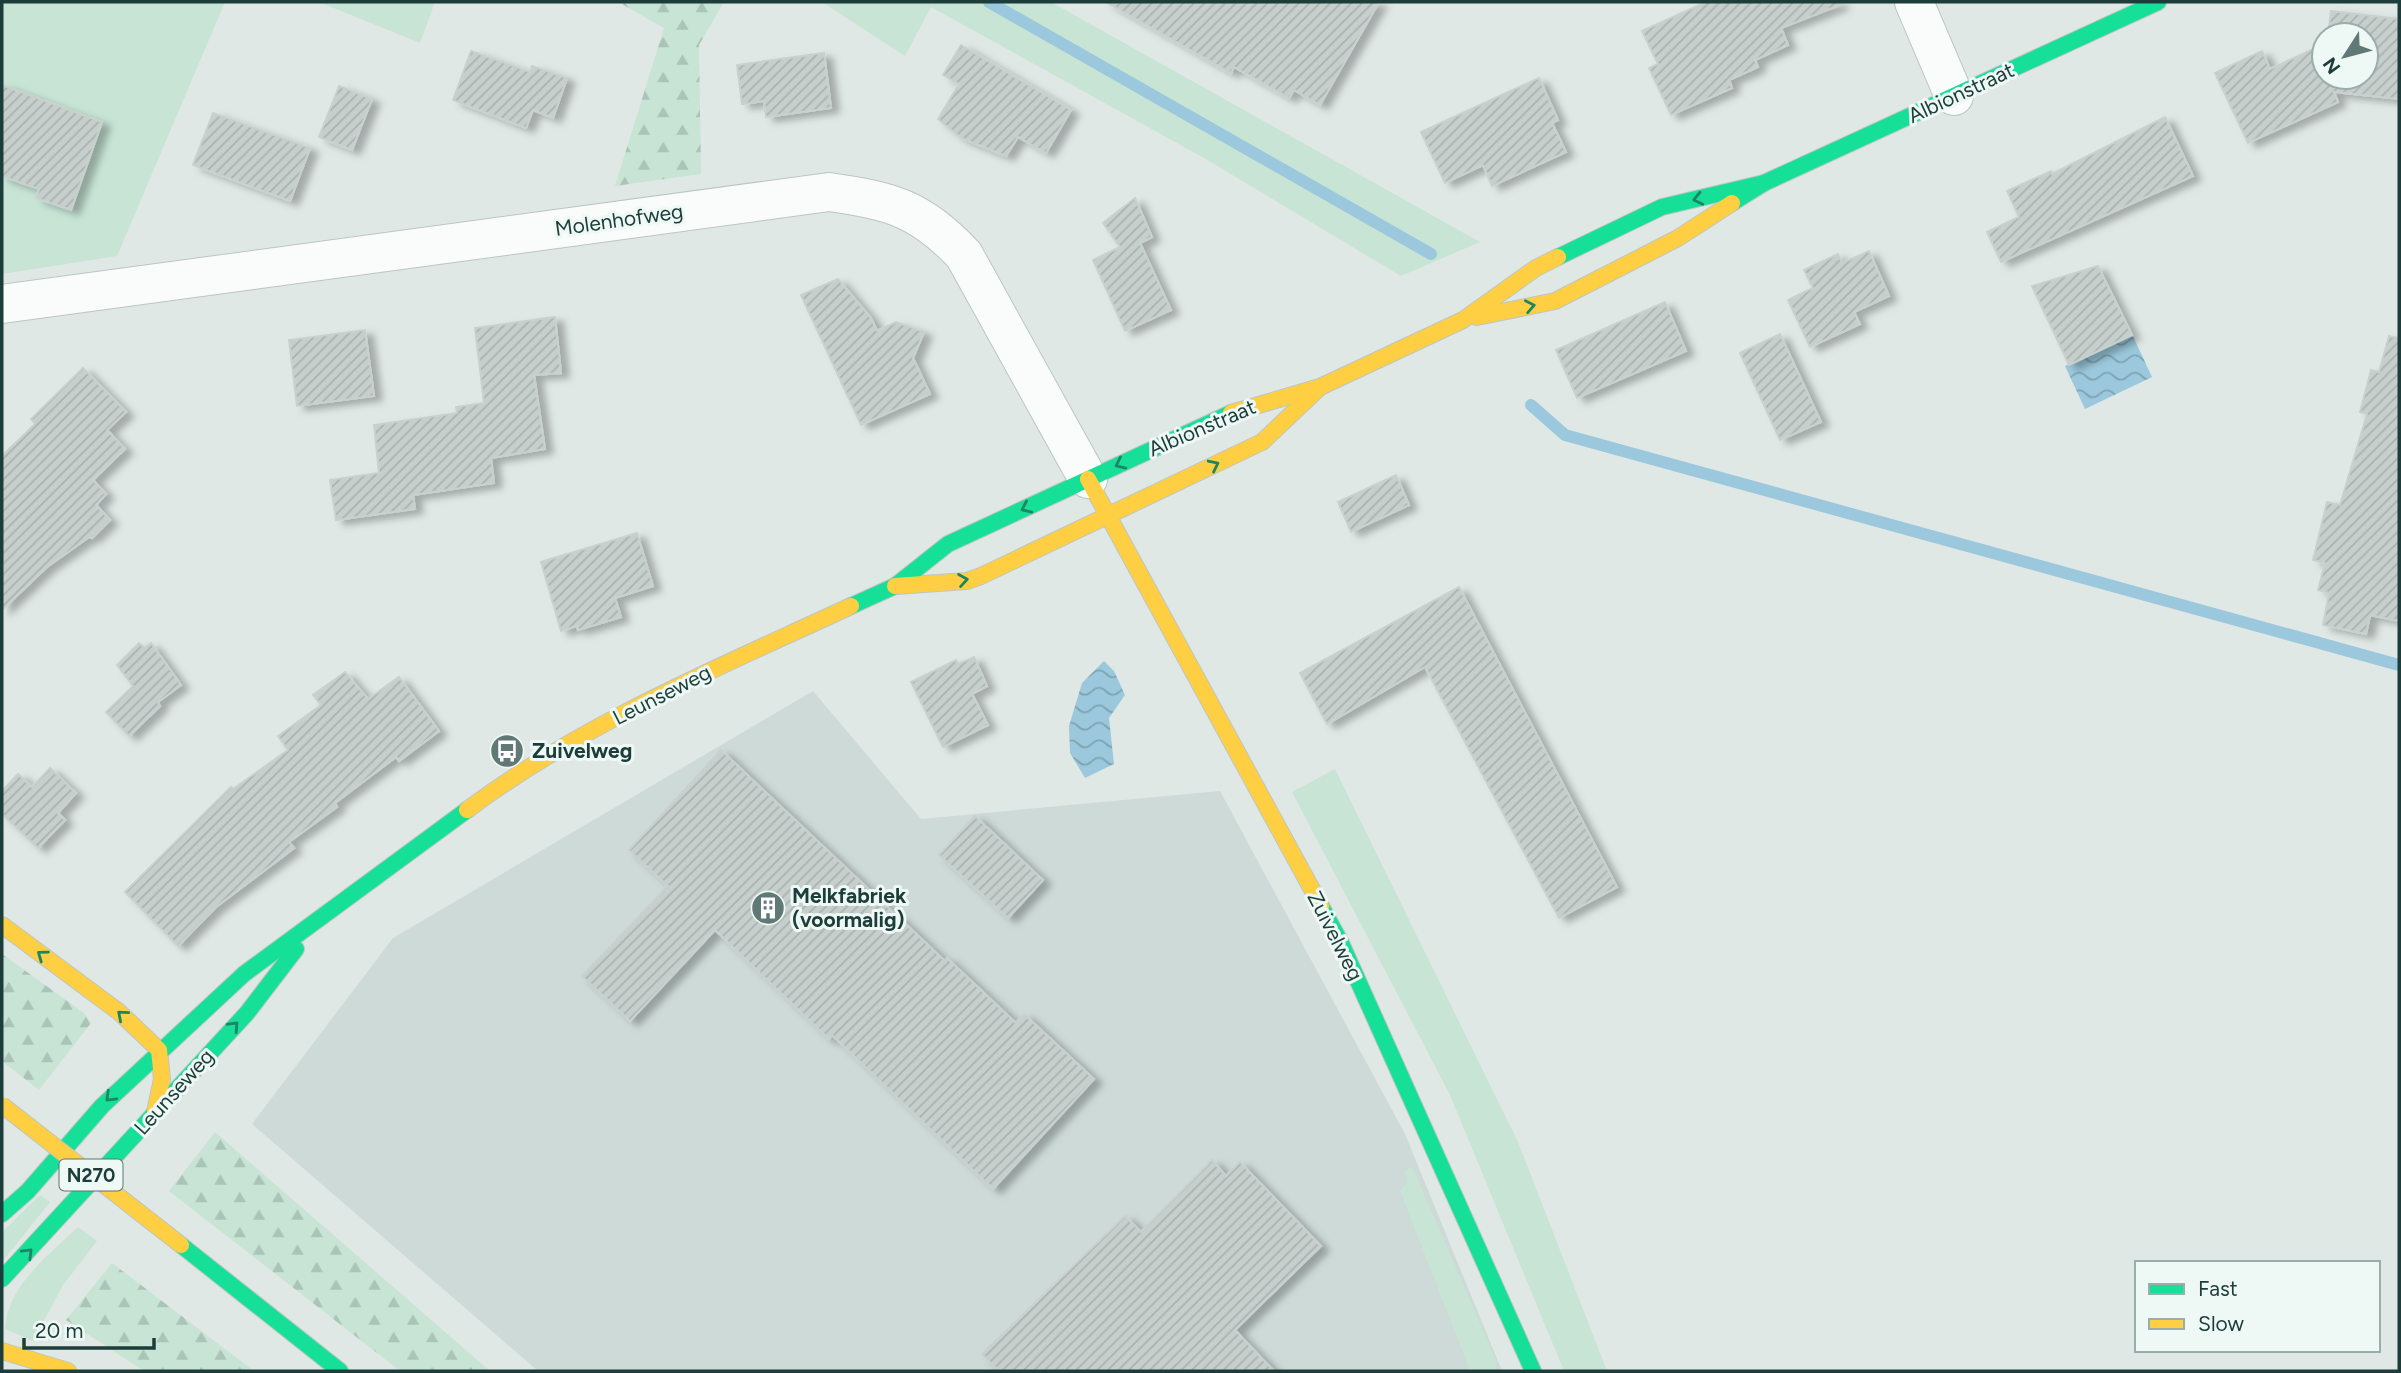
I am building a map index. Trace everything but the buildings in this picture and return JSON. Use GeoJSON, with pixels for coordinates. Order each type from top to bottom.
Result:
{"type":"FeatureCollection","features":[{"type":"Feature","properties":{"kind":"main road","name":"Albionstraat"},"geometry":{"type":"LineString","coordinates":[[1463,320],[1555,301],[1678,238],[1764,183],[2158,2]]}},
{"type":"Feature","properties":{"kind":"main road","name":"Albionstraat"},"geometry":{"type":"LineString","coordinates":[[1088,479],[1243,407],[1320,387],[1463,320],[1536,268],[1662,207],[1764,183]]}},
{"type":"Feature","properties":{"kind":"main road","name":"Albionstraat"},"geometry":{"type":"LineString","coordinates":[[1108,515],[1262,442],[1320,387]]}},
{"type":"Feature","properties":{"kind":"main road","name":"Zuivelweg"},"geometry":{"type":"LineString","coordinates":[[1088,479],[1341,943],[1534,1371]]}},
{"type":"Feature","properties":{"kind":"main road","name":"Leunseweg"},"geometry":{"type":"LineString","coordinates":[[2,1214],[28,1191],[102,1106],[159,1050],[244,974],[309,929],[499,786],[650,699],[895,586],[948,544],[1088,479]]}},
{"type":"Feature","properties":{"kind":"main road","name":"Leunseweg"},"geometry":{"type":"LineString","coordinates":[[895,586],[967,581],[1108,515]]}},
{"type":"Feature","properties":{"kind":"main road"},"geometry":{"type":"LineString","coordinates":[[2,925],[120,1012],[159,1050],[162,1079],[155,1112]]}},
{"type":"Feature","properties":{"kind":"main road","name":"Leunseweg"},"geometry":{"type":"LineString","coordinates":[[2,1279],[54,1228],[155,1112],[271,987],[309,929]]}},
{"type":"Feature","properties":{"kind":"main road","name":"N270"},"geometry":{"type":"LineString","coordinates":[[2,1105],[340,1371]]}},
{"type":"Feature","properties":{"kind":"main road"},"geometry":{"type":"LineString","coordinates":[[2,1351],[68,1371]]}},
{"type":"Feature","properties":{"kind":"street"},"geometry":{"type":"LineString","coordinates":[[1914,2],[1954,96]]}},
{"type":"Feature","properties":{"kind":"street","name":"Molenhofweg"},"geometry":{"type":"LineString","coordinates":[[2,304],[829,192],[869,197],[908,209],[939,229],[964,255],[1088,479]]}},
{"type":"Feature","properties":{"kind":"shaded area"},"geometry":{"type":"Polygon","coordinates":[[[813,691],[921,819],[1220,791],[1405,1134],[1502,1371],[538,1371],[252,1124],[393,938],[813,691]]]}},
{"type":"Feature","properties":{"kind":"green space"},"geometry":{"type":"Polygon","coordinates":[[[2,2],[225,2],[117,256],[2,274],[2,2]]]}},
{"type":"Feature","properties":{"kind":"green space"},"geometry":{"type":"Polygon","coordinates":[[[319,2],[435,2],[420,43],[319,2]]]}},
{"type":"Feature","properties":{"kind":"green space"},"geometry":{"type":"Polygon","coordinates":[[[618,2],[724,2],[699,45],[701,174],[615,186],[664,28],[618,2]]]}},
{"type":"Feature","properties":{"kind":"green space"},"geometry":{"type":"Polygon","coordinates":[[[822,2],[1051,2],[1480,242],[1401,276],[1204,158],[931,7],[905,56],[822,2]]]}},
{"type":"Feature","properties":{"kind":"green space"},"geometry":{"type":"Polygon","coordinates":[[[1335,769],[1518,1142],[1607,1371],[1564,1371],[1450,1095],[1292,792],[1335,769]]]}},
{"type":"Feature","properties":{"kind":"green space"},"geometry":{"type":"Polygon","coordinates":[[[2,954],[84,1013],[91,1023],[39,1090],[2,1061],[2,954]]]}},
{"type":"Feature","properties":{"kind":"green space"},"geometry":{"type":"Polygon","coordinates":[[[215,1132],[490,1371],[400,1371],[169,1191],[215,1132]]]}},
{"type":"Feature","properties":{"kind":"green space"},"geometry":{"type":"Polygon","coordinates":[[[1412,1166],[1497,1362],[1495,1371],[1470,1371],[1400,1191],[1407,1182],[1405,1171],[1412,1166]]]}},
{"type":"Feature","properties":{"kind":"green space"},"geometry":{"type":"Polygon","coordinates":[[[40,1195],[50,1202],[2,1262],[2,1232],[40,1195]]]}},
{"type":"Feature","properties":{"kind":"green space"},"geometry":{"type":"Polygon","coordinates":[[[78,1227],[97,1241],[63,1285],[33,1341],[5,1329],[13,1299],[22,1285],[43,1260],[78,1227]]]}},
{"type":"Feature","properties":{"kind":"green space"},"geometry":{"type":"Polygon","coordinates":[[[112,1263],[254,1371],[144,1371],[66,1320],[112,1263]]]}},
{"type":"Feature","properties":{"kind":"water"},"geometry":{"type":"Polygon","coordinates":[[[2132,334],[2152,377],[2085,409],[2065,366],[2132,334]]]}},
{"type":"Feature","properties":{"kind":"water"},"geometry":{"type":"Polygon","coordinates":[[[1104,661],[1114,671],[1125,695],[1109,718],[1114,764],[1085,778],[1070,753],[1069,726],[1082,683],[1104,661]]]}},
{"type":"Feature","properties":{"kind":"waterway"},"geometry":{"type":"LineString","coordinates":[[989,2],[1431,254]]}},
{"type":"Feature","properties":{"kind":"waterway"},"geometry":{"type":"LineString","coordinates":[[1531,405],[1565,435],[2399,665]]}},
{"type":"Feature","properties":{"kind":"traffic: fast"},"geometry":{"type":"LineString","coordinates":[[1732,203],[1764,183],[2158,2]]}},
{"type":"Feature","properties":{"kind":"traffic: fast"},"geometry":{"type":"LineString","coordinates":[[1558,257],[1662,207],[1764,183]]}},
{"type":"Feature","properties":{"kind":"traffic: fast"},"geometry":{"type":"LineString","coordinates":[[851,606],[895,586],[948,544],[1231,413]]}},
{"type":"Feature","properties":{"kind":"traffic: fast"},"geometry":{"type":"LineString","coordinates":[[2,1214],[28,1191],[102,1106],[244,974],[467,810]]}},
{"type":"Feature","properties":{"kind":"traffic: fast"},"geometry":{"type":"LineString","coordinates":[[1321,906],[1341,943],[1533,1371]]}},
{"type":"Feature","properties":{"kind":"traffic: fast"},"geometry":{"type":"LineString","coordinates":[[2,1279],[247,1013],[296,949]]}},
{"type":"Feature","properties":{"kind":"traffic: fast"},"geometry":{"type":"LineString","coordinates":[[181,1245],[340,1371]]}},
{"type":"Feature","properties":{"kind":"traffic: slow"},"geometry":{"type":"LineString","coordinates":[[1477,317],[1555,301],[1678,238],[1732,203]]}},
{"type":"Feature","properties":{"kind":"traffic: slow"},"geometry":{"type":"LineString","coordinates":[[1231,413],[1320,387],[1463,320],[1536,268],[1558,257]]}},
{"type":"Feature","properties":{"kind":"traffic: slow"},"geometry":{"type":"LineString","coordinates":[[895,586],[967,581],[981,576],[1262,442],[1317,390]]}},
{"type":"Feature","properties":{"kind":"traffic: slow"},"geometry":{"type":"LineString","coordinates":[[1088,479],[1321,906]]}},
{"type":"Feature","properties":{"kind":"traffic: slow"},"geometry":{"type":"LineString","coordinates":[[467,810],[511,779],[605,723],[703,674],[851,606]]}},
{"type":"Feature","properties":{"kind":"traffic: slow"},"geometry":{"type":"LineString","coordinates":[[2,925],[119,1012],[159,1050],[162,1079],[155,1112]]}},
{"type":"Feature","properties":{"kind":"traffic: slow"},"geometry":{"type":"LineString","coordinates":[[2,1105],[181,1245]]}},
{"type":"Feature","properties":{"kind":"traffic: slow"},"geometry":{"type":"LineString","coordinates":[[2,1351],[68,1371]]}},
{"type":"Feature","properties":{"kind":"place","name":"Zuivelweg"},"geometry":{"type":"Point","coordinates":[507,751]}},
{"type":"Feature","properties":{"kind":"place","name":"Melkfabriek (voormalig)"},"geometry":{"type":"Point","coordinates":[768,908]}}]}
